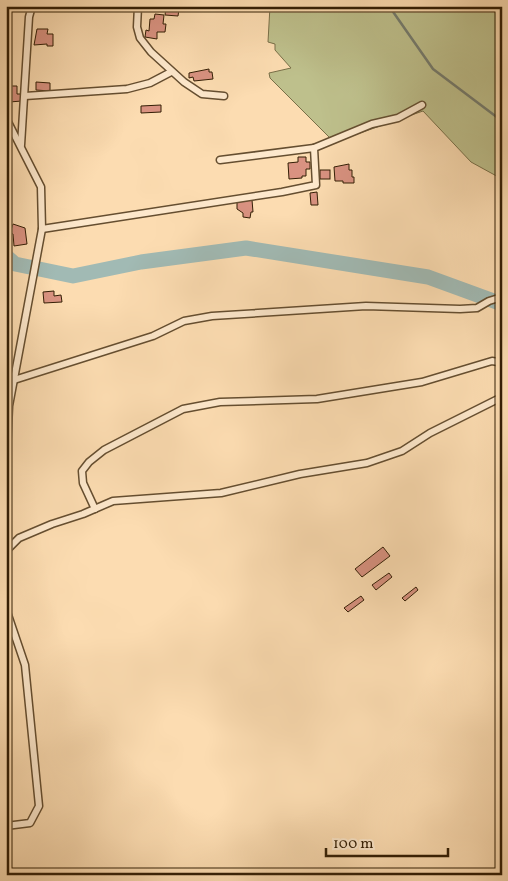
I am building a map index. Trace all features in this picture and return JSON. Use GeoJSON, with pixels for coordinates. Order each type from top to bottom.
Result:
{"type":"FeatureCollection","features":[{"type":"Feature","properties":{"kind":"street"},"geometry":{"type":"LineString","coordinates":[[21,146],[32,6]]}},
{"type":"Feature","properties":{"kind":"street"},"geometry":{"type":"LineString","coordinates":[[138,6],[137,27],[140,38],[151,52],[171,72],[202,94],[224,96]]}},
{"type":"Feature","properties":{"kind":"street"},"geometry":{"type":"LineString","coordinates":[[25,96],[127,89],[150,83],[171,72]]}},
{"type":"Feature","properties":{"kind":"street"},"geometry":{"type":"LineString","coordinates":[[220,160],[314,148],[372,124],[398,118],[422,105]]}},
{"type":"Feature","properties":{"kind":"street"},"geometry":{"type":"LineString","coordinates":[[6,118],[41,187],[42,229],[9,406],[6,472]]}},
{"type":"Feature","properties":{"kind":"street"},"geometry":{"type":"LineString","coordinates":[[42,229],[282,192],[316,185],[314,148]]}},
{"type":"Feature","properties":{"kind":"street"},"geometry":{"type":"LineString","coordinates":[[14,380],[153,336],[184,321],[212,316],[366,306],[478,308],[489,301],[502,297]]}},
{"type":"Feature","properties":{"kind":"street"},"geometry":{"type":"LineString","coordinates":[[95,509],[83,483],[82,471],[89,462],[104,450],[183,409],[220,402],[317,399],[422,382],[492,361],[498,362],[502,367]]}},
{"type":"Feature","properties":{"kind":"street"},"geometry":{"type":"LineString","coordinates":[[6,551],[19,538],[113,501],[221,493],[300,474],[367,463],[402,451],[430,433],[502,397]]}},
{"type":"Feature","properties":{"kind":"street"},"geometry":{"type":"LineString","coordinates":[[6,609],[25,665],[39,806],[30,823],[6,826]]}},
{"type":"Feature","properties":{"kind":"green space"},"geometry":{"type":"Polygon","coordinates":[[[270,6],[502,6],[502,179],[471,162],[423,111],[334,142],[270,78],[269,73],[291,68],[275,50],[275,44],[268,42],[270,6]]]}},
{"type":"Feature","properties":{"kind":"building"},"geometry":{"type":"Polygon","coordinates":[[[166,8],[179,9],[178,16],[165,15],[166,8]]]}},
{"type":"Feature","properties":{"kind":"building"},"geometry":{"type":"Polygon","coordinates":[[[155,14],[164,15],[163,24],[166,24],[165,32],[157,32],[157,39],[145,37],[146,30],[149,31],[150,19],[154,19],[155,14]]]}},
{"type":"Feature","properties":{"kind":"building"},"geometry":{"type":"Polygon","coordinates":[[[37,29],[48,29],[47,34],[53,34],[53,46],[47,46],[47,44],[34,45],[37,29]]]}},
{"type":"Feature","properties":{"kind":"building"},"geometry":{"type":"Polygon","coordinates":[[[209,69],[209,72],[212,72],[213,79],[194,81],[193,77],[189,78],[189,73],[209,69]]]}},
{"type":"Feature","properties":{"kind":"building"},"geometry":{"type":"Polygon","coordinates":[[[36,82],[50,83],[50,91],[36,90],[36,82]]]}},
{"type":"Feature","properties":{"kind":"building"},"geometry":{"type":"Polygon","coordinates":[[[10,86],[17,86],[17,94],[21,94],[22,101],[9,102],[10,86]]]}},
{"type":"Feature","properties":{"kind":"building"},"geometry":{"type":"Polygon","coordinates":[[[161,105],[161,112],[141,113],[141,106],[161,105]]]}},
{"type":"Feature","properties":{"kind":"building"},"geometry":{"type":"Polygon","coordinates":[[[298,157],[306,157],[306,162],[310,162],[310,169],[306,169],[306,176],[302,176],[302,178],[289,179],[288,163],[298,162],[298,157]]]}},
{"type":"Feature","properties":{"kind":"building"},"geometry":{"type":"Polygon","coordinates":[[[349,164],[349,170],[352,170],[352,177],[354,177],[354,183],[335,181],[334,167],[349,164]]]}},
{"type":"Feature","properties":{"kind":"building"},"geometry":{"type":"Polygon","coordinates":[[[320,170],[330,170],[330,179],[320,179],[320,170]]]}},
{"type":"Feature","properties":{"kind":"building"},"geometry":{"type":"Polygon","coordinates":[[[317,192],[318,205],[311,205],[310,193],[317,192]]]}},
{"type":"Feature","properties":{"kind":"building"},"geometry":{"type":"Polygon","coordinates":[[[252,200],[253,212],[251,212],[250,218],[243,217],[243,213],[237,209],[237,202],[252,200]]]}},
{"type":"Feature","properties":{"kind":"building"},"geometry":{"type":"Polygon","coordinates":[[[13,224],[25,228],[27,244],[14,246],[13,234],[10,233],[13,224]]]}},
{"type":"Feature","properties":{"kind":"building"},"geometry":{"type":"Polygon","coordinates":[[[54,291],[54,296],[61,295],[62,302],[44,303],[43,292],[54,291]]]}},
{"type":"Feature","properties":{"kind":"building"},"geometry":{"type":"Polygon","coordinates":[[[383,547],[390,556],[362,577],[355,569],[383,547]]]}},
{"type":"Feature","properties":{"kind":"building"},"geometry":{"type":"Polygon","coordinates":[[[389,573],[392,577],[376,590],[372,585],[389,573]]]}},
{"type":"Feature","properties":{"kind":"building"},"geometry":{"type":"Polygon","coordinates":[[[416,587],[418,590],[405,601],[402,598],[416,587]]]}},
{"type":"Feature","properties":{"kind":"building"},"geometry":{"type":"Polygon","coordinates":[[[361,596],[364,600],[348,612],[344,608],[361,596]]]}},
{"type":"Feature","properties":{"kind":"waterway"},"geometry":{"type":"LineString","coordinates":[[389,6],[433,69],[502,121]]}},
{"type":"Feature","properties":{"kind":"waterway"},"geometry":{"type":"LineString","coordinates":[[6,256],[15,264],[73,276],[141,262],[246,248],[428,277],[502,304]]}}]}
